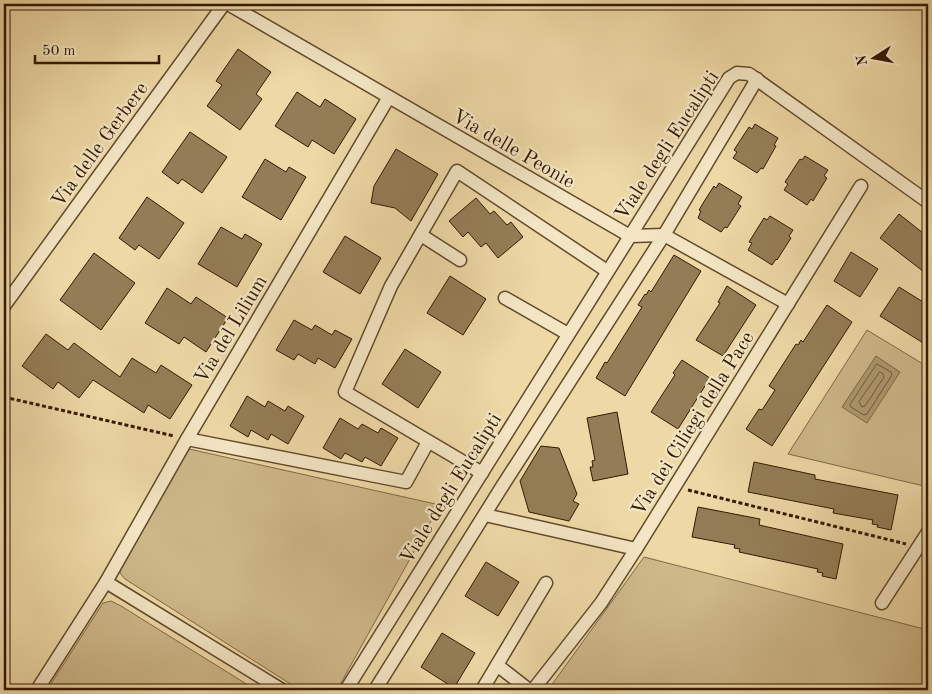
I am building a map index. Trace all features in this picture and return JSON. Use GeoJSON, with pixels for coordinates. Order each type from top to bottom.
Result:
{"type":"FeatureCollection","features":[{"type":"Feature","properties":{"kind":"street","name":"Via delle Gerbere"},"geometry":{"type":"LineString","coordinates":[[4,306],[224,4]]}},
{"type":"Feature","properties":{"kind":"street","name":"Via delle Peonie"},"geometry":{"type":"LineString","coordinates":[[228,4],[630,236]]}},
{"type":"Feature","properties":{"kind":"street","name":"Viale degli Eucalipti"},"geometry":{"type":"LineString","coordinates":[[346,690],[726,81],[733,75],[741,72],[749,74],[757,79],[664,235],[375,690]]}},
{"type":"Feature","properties":{"kind":"street"},"geometry":{"type":"LineString","coordinates":[[757,79],[928,202]]}},
{"type":"Feature","properties":{"kind":"street","name":"Via del Lilium"},"geometry":{"type":"LineString","coordinates":[[37,690],[106,582],[187,439],[389,97]]}},
{"type":"Feature","properties":{"kind":"street"},"geometry":{"type":"LineString","coordinates":[[482,473],[345,392],[391,286],[458,172],[607,271]]}},
{"type":"Feature","properties":{"kind":"street","name":"Via dei Ciliegi della Pace"},"geometry":{"type":"LineString","coordinates":[[533,690],[601,603],[861,186]]}},
{"type":"Feature","properties":{"kind":"street"},"geometry":{"type":"LineString","coordinates":[[421,235],[460,260]]}},
{"type":"Feature","properties":{"kind":"street"},"geometry":{"type":"LineString","coordinates":[[630,236],[664,235],[788,304]]}},
{"type":"Feature","properties":{"kind":"street"},"geometry":{"type":"LineString","coordinates":[[505,298],[568,334]]}},
{"type":"Feature","properties":{"kind":"street"},"geometry":{"type":"LineString","coordinates":[[187,439],[406,482],[428,442]]}},
{"type":"Feature","properties":{"kind":"street"},"geometry":{"type":"LineString","coordinates":[[485,515],[636,549]]}},
{"type":"Feature","properties":{"kind":"street"},"geometry":{"type":"LineString","coordinates":[[882,604],[928,532]]}},
{"type":"Feature","properties":{"kind":"street"},"geometry":{"type":"LineString","coordinates":[[106,582],[282,690]]}},
{"type":"Feature","properties":{"kind":"street"},"geometry":{"type":"LineString","coordinates":[[482,690],[546,584]]}},
{"type":"Feature","properties":{"kind":"street"},"geometry":{"type":"LineString","coordinates":[[497,665],[529,690]]}},
{"type":"Feature","properties":{"kind":"path"},"geometry":{"type":"LineString","coordinates":[[4,397],[187,439]]}},
{"type":"Feature","properties":{"kind":"path"},"geometry":{"type":"LineString","coordinates":[[674,487],[918,547]]}},
{"type":"Feature","properties":{"kind":"shaded area"},"geometry":{"type":"Polygon","coordinates":[[[867,330],[928,367],[928,487],[788,454],[867,330]]]}},
{"type":"Feature","properties":{"kind":"shaded area"},"geometry":{"type":"Polygon","coordinates":[[[189,449],[440,505],[337,690],[300,690],[125,579],[120,573],[121,567],[189,449]]]}},
{"type":"Feature","properties":{"kind":"shaded area"},"geometry":{"type":"Polygon","coordinates":[[[644,557],[928,630],[928,690],[548,690],[644,557]]]}},
{"type":"Feature","properties":{"kind":"shaded area"},"geometry":{"type":"Polygon","coordinates":[[[111,601],[256,690],[47,690],[103,603],[111,601]]]}},
{"type":"Feature","properties":{"kind":"water"},"geometry":{"type":"Polygon","coordinates":[[[876,356],[900,372],[867,423],[842,407],[876,356]]]}},
{"type":"Feature","properties":{"kind":"building"},"geometry":{"type":"Polygon","coordinates":[[[238,49],[271,72],[256,94],[262,99],[240,130],[207,106],[222,85],[216,81],[238,49]]]}},
{"type":"Feature","properties":{"kind":"building"},"geometry":{"type":"Polygon","coordinates":[[[297,92],[320,107],[325,99],[356,119],[334,154],[312,140],[308,147],[275,126],[297,92]]]}},
{"type":"Feature","properties":{"kind":"building"},"geometry":{"type":"Polygon","coordinates":[[[755,124],[778,138],[774,145],[776,146],[763,169],[761,168],[757,173],[733,158],[737,152],[734,150],[749,127],[752,129],[755,124]]]}},
{"type":"Feature","properties":{"kind":"building"},"geometry":{"type":"Polygon","coordinates":[[[190,132],[227,157],[202,193],[182,179],[178,184],[162,172],[190,132]]]}},
{"type":"Feature","properties":{"kind":"building"},"geometry":{"type":"Polygon","coordinates":[[[396,149],[438,174],[411,221],[395,208],[371,203],[374,186],[396,149]]]}},
{"type":"Feature","properties":{"kind":"building"},"geometry":{"type":"Polygon","coordinates":[[[805,156],[828,170],[824,176],[827,178],[813,201],[811,199],[807,205],[784,190],[788,184],[785,182],[800,159],[802,160],[805,156]]]}},
{"type":"Feature","properties":{"kind":"building"},"geometry":{"type":"Polygon","coordinates":[[[265,159],[286,172],[289,167],[306,177],[281,220],[242,197],[265,159]]]}},
{"type":"Feature","properties":{"kind":"building"},"geometry":{"type":"Polygon","coordinates":[[[719,183],[742,197],[738,204],[741,206],[727,228],[725,227],[721,232],[698,218],[701,211],[699,210],[705,200],[714,186],[716,188],[719,183]]]}},
{"type":"Feature","properties":{"kind":"building"},"geometry":{"type":"Polygon","coordinates":[[[147,197],[184,223],[159,259],[139,245],[135,250],[119,238],[147,197]]]}},
{"type":"Feature","properties":{"kind":"building"},"geometry":{"type":"Polygon","coordinates":[[[476,198],[490,214],[494,211],[507,225],[511,222],[523,237],[498,258],[486,243],[481,247],[468,232],[463,237],[449,221],[476,198]]]}},
{"type":"Feature","properties":{"kind":"building"},"geometry":{"type":"Polygon","coordinates":[[[899,214],[928,237],[928,275],[880,238],[899,214]]]}},
{"type":"Feature","properties":{"kind":"building"},"geometry":{"type":"Polygon","coordinates":[[[770,216],[793,230],[789,236],[791,238],[772,265],[748,250],[752,243],[749,242],[764,218],[767,220],[770,216]]]}},
{"type":"Feature","properties":{"kind":"building"},"geometry":{"type":"Polygon","coordinates":[[[221,227],[242,239],[245,234],[262,244],[237,287],[198,264],[221,227]]]}},
{"type":"Feature","properties":{"kind":"building"},"geometry":{"type":"Polygon","coordinates":[[[345,236],[381,258],[360,294],[323,272],[345,236]]]}},
{"type":"Feature","properties":{"kind":"building"},"geometry":{"type":"Polygon","coordinates":[[[851,252],[878,269],[860,297],[834,281],[851,252]]]}},
{"type":"Feature","properties":{"kind":"building"},"geometry":{"type":"Polygon","coordinates":[[[94,253],[135,283],[101,330],[60,300],[94,253]]]}},
{"type":"Feature","properties":{"kind":"building"},"geometry":{"type":"Polygon","coordinates":[[[674,255],[701,271],[625,396],[596,378],[642,307],[638,305],[649,290],[651,292],[674,255]]]}},
{"type":"Feature","properties":{"kind":"building"},"geometry":{"type":"Polygon","coordinates":[[[450,276],[486,299],[463,335],[427,313],[450,276]]]}},
{"type":"Feature","properties":{"kind":"building"},"geometry":{"type":"Polygon","coordinates":[[[727,286],[756,305],[723,356],[696,340],[720,303],[718,302],[727,286]]]}},
{"type":"Feature","properties":{"kind":"building"},"geometry":{"type":"Polygon","coordinates":[[[899,287],[928,305],[928,346],[880,316],[899,287]]]}},
{"type":"Feature","properties":{"kind":"building"},"geometry":{"type":"Polygon","coordinates":[[[167,288],[191,304],[196,297],[228,318],[206,352],[184,337],[179,344],[145,323],[167,288]]]}},
{"type":"Feature","properties":{"kind":"building"},"geometry":{"type":"Polygon","coordinates":[[[827,305],[852,322],[772,446],[746,429],[759,409],[762,410],[775,390],[769,386],[796,344],[798,345],[801,340],[803,342],[827,305]]]}},
{"type":"Feature","properties":{"kind":"building"},"geometry":{"type":"Polygon","coordinates":[[[294,320],[312,330],[315,325],[332,335],[335,330],[352,339],[335,368],[318,358],[315,364],[298,354],[294,360],[276,350],[294,320]]]}},
{"type":"Feature","properties":{"kind":"building"},"geometry":{"type":"Polygon","coordinates":[[[46,334],[68,350],[74,343],[120,377],[132,358],[156,373],[161,365],[192,385],[170,419],[148,405],[144,413],[93,380],[79,398],[58,382],[53,389],[22,366],[46,334]]]}},
{"type":"Feature","properties":{"kind":"building"},"geometry":{"type":"Polygon","coordinates":[[[405,349],[441,372],[418,408],[382,384],[405,349]]]}},
{"type":"Feature","properties":{"kind":"building"},"geometry":{"type":"Polygon","coordinates":[[[682,360],[710,378],[678,429],[651,412],[675,375],[673,373],[682,360]]]}},
{"type":"Feature","properties":{"kind":"building"},"geometry":{"type":"Polygon","coordinates":[[[247,396],[265,407],[268,401],[285,411],[288,406],[304,416],[288,444],[271,434],[268,440],[251,430],[248,437],[230,426],[247,396]]]}},
{"type":"Feature","properties":{"kind":"building"},"geometry":{"type":"Polygon","coordinates":[[[617,412],[628,474],[593,481],[590,467],[593,467],[592,461],[595,460],[587,418],[617,412]]]}},
{"type":"Feature","properties":{"kind":"building"},"geometry":{"type":"Polygon","coordinates":[[[340,418],[358,429],[362,424],[378,433],[381,428],[398,438],[381,466],[365,457],[362,462],[345,453],[341,459],[323,448],[340,418]]]}},
{"type":"Feature","properties":{"kind":"building"},"geometry":{"type":"Polygon","coordinates":[[[541,446],[559,448],[577,494],[573,501],[579,504],[569,521],[529,512],[520,481],[541,446]]]}},
{"type":"Feature","properties":{"kind":"building"},"geometry":{"type":"Polygon","coordinates":[[[754,462],[815,475],[815,479],[898,495],[891,530],[877,527],[878,525],[872,524],[873,520],[833,513],[834,509],[748,492],[754,462]]]}},
{"type":"Feature","properties":{"kind":"building"},"geometry":{"type":"Polygon","coordinates":[[[698,507],[760,519],[759,525],[843,544],[836,579],[822,576],[823,573],[817,572],[818,569],[739,552],[740,549],[734,548],[735,545],[692,537],[698,507]]]}},
{"type":"Feature","properties":{"kind":"building"},"geometry":{"type":"Polygon","coordinates":[[[486,562],[519,582],[498,616],[465,596],[486,562]]]}},
{"type":"Feature","properties":{"kind":"building"},"geometry":{"type":"Polygon","coordinates":[[[442,633],[475,653],[454,688],[421,667],[442,633]]]}}]}
